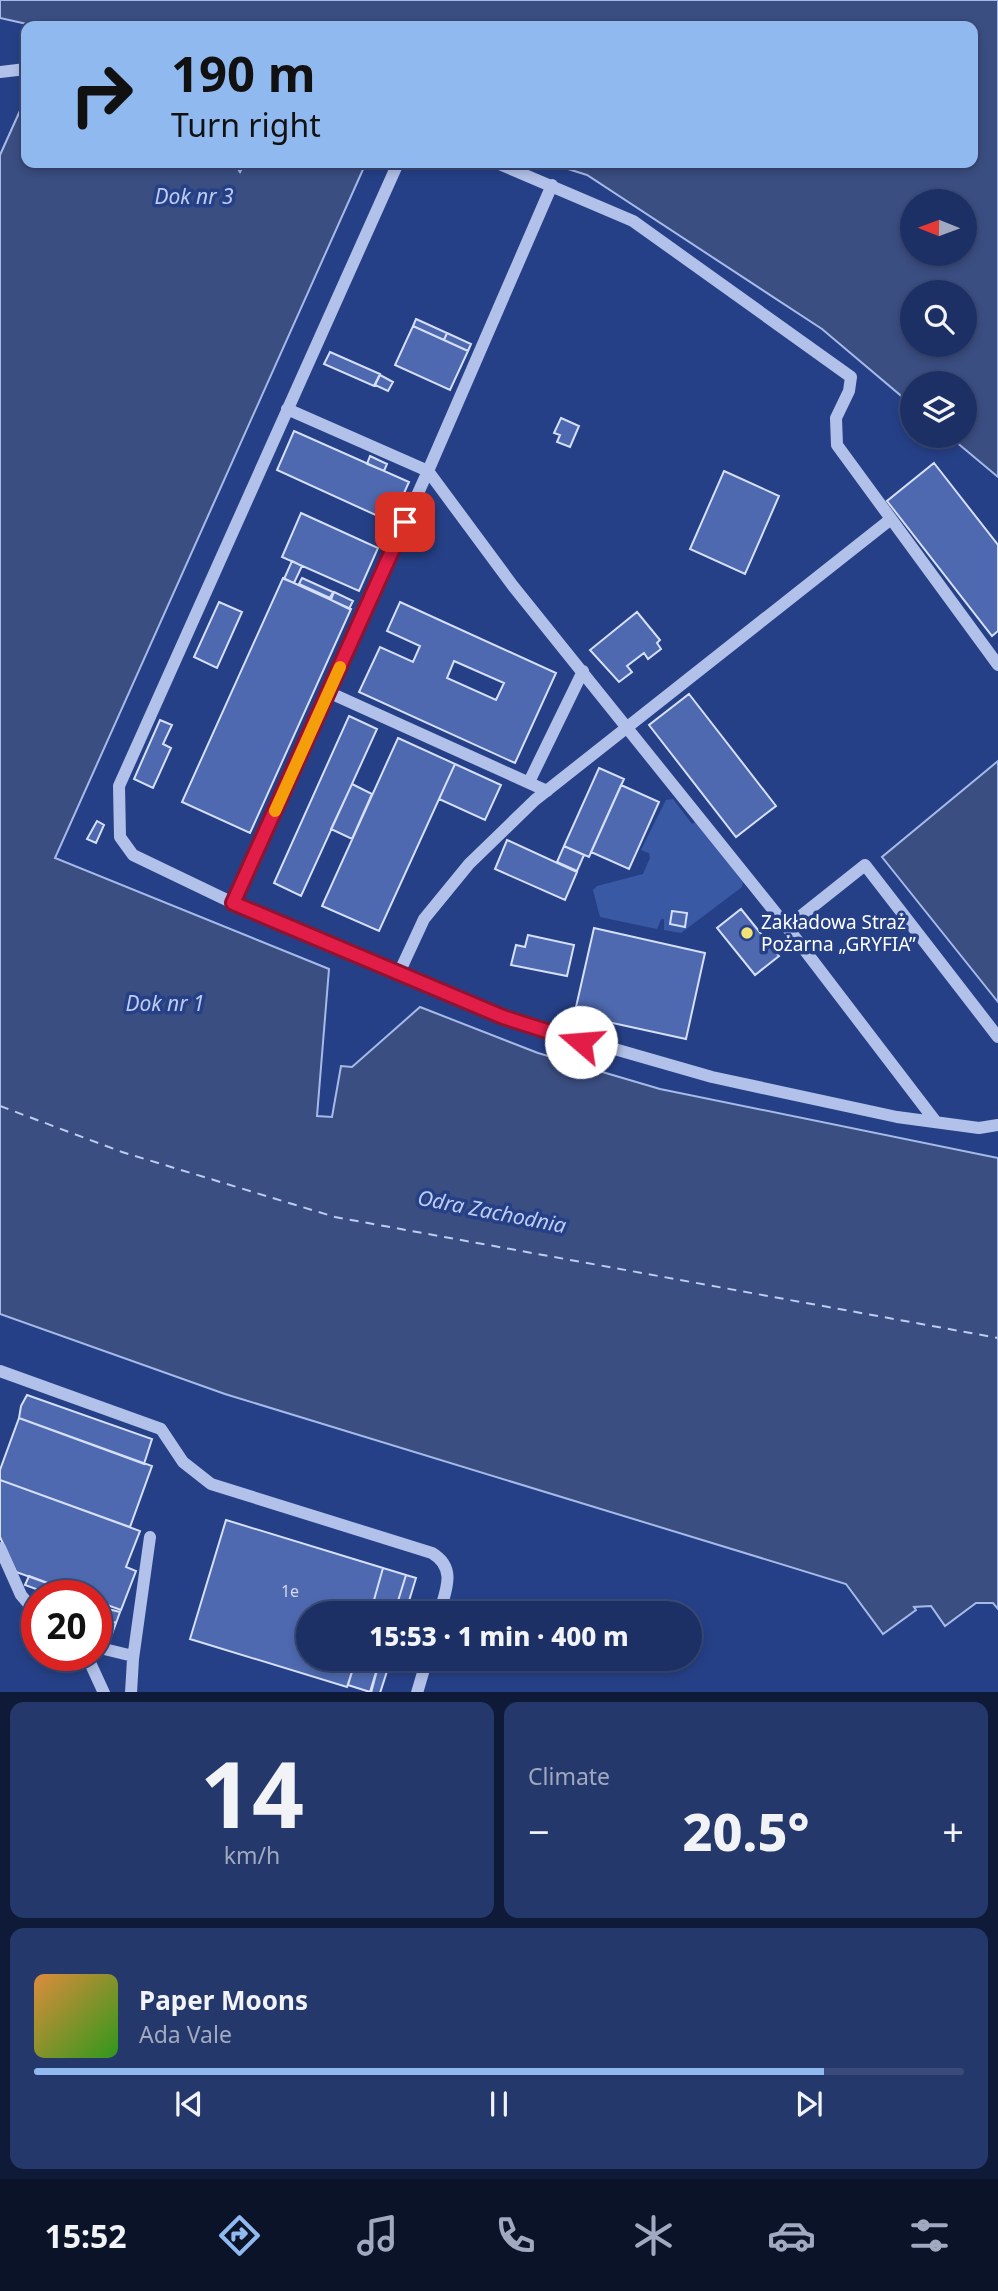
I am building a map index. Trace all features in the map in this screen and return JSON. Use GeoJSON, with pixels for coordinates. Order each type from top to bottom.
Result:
{"type":"FeatureCollection","features":[{"type":"Feature","properties":{"kind":"lane"},"geometry":{"type":"LineString","coordinates":[[0,72],[21,70]]}},
{"type":"Feature","properties":{"kind":"lane"},"geometry":{"type":"LineString","coordinates":[[396,168],[119,786],[117,809],[120,837],[133,855],[233,903],[503,1017],[712,1077],[897,1117],[979,1128],[998,1125]]}},
{"type":"Feature","properties":{"kind":"lane"},"geometry":{"type":"LineString","coordinates":[[510,168],[632,221],[851,377],[849,391],[836,418],[837,445],[998,665]]}},
{"type":"Feature","properties":{"kind":"lane"},"geometry":{"type":"LineString","coordinates":[[233,903],[428,471],[552,185]]}},
{"type":"Feature","properties":{"kind":"lane"},"geometry":{"type":"LineString","coordinates":[[287,409],[428,471],[513,586],[787,927],[936,1122]]}},
{"type":"Feature","properties":{"kind":"lane"},"geometry":{"type":"LineString","coordinates":[[399,973],[432,910],[469,864],[547,790],[891,519]]}},
{"type":"Feature","properties":{"kind":"lane"},"geometry":{"type":"LineString","coordinates":[[529,782],[583,671]]}},
{"type":"Feature","properties":{"kind":"lane"},"geometry":{"type":"LineString","coordinates":[[328,692],[547,790]]}},
{"type":"Feature","properties":{"kind":"lane"},"geometry":{"type":"LineString","coordinates":[[787,927],[864,865],[998,1037]]}},
{"type":"Feature","properties":{"kind":"lane"},"geometry":{"type":"LineString","coordinates":[[0,1371],[161,1429],[183,1462],[211,1484],[432,1553],[443,1562],[448,1573],[442,1601]]}},
{"type":"Feature","properties":{"kind":"lane"},"geometry":{"type":"LineString","coordinates":[[131,1692],[133,1656],[150,1537]]}},
{"type":"Feature","properties":{"kind":"lane"},"geometry":{"type":"LineString","coordinates":[[0,1549],[21,1593]]}},
{"type":"Feature","properties":{"kind":"lane"},"geometry":{"type":"LineString","coordinates":[[112,1651],[133,1656]]}},
{"type":"Feature","properties":{"kind":"lane"},"geometry":{"type":"LineString","coordinates":[[95,1671],[104,1692]]}},
{"type":"Feature","properties":{"kind":"lane"},"geometry":{"type":"LineString","coordinates":[[417,1692],[423,1671]]}},
{"type":"Feature","properties":{"kind":"shaded area"},"geometry":{"type":"Polygon","coordinates":[[[673,799],[692,824],[696,822],[743,882],[742,887],[681,933],[664,930],[664,919],[661,919],[657,929],[600,917],[593,890],[597,886],[643,874],[650,858],[649,853],[641,850],[666,800],[673,799]]]}},
{"type":"Feature","properties":{"kind":"water"},"geometry":{"type":"Polygon","coordinates":[[[0,0],[998,0],[998,477],[963,448],[977,448],[977,371],[900,371],[900,395],[822,329],[587,175],[565,168],[978,168],[978,21],[21,21],[0,18],[0,0]]]}},
{"type":"Feature","properties":{"kind":"water"},"geometry":{"type":"Polygon","coordinates":[[[21,108],[21,168],[237,168],[240,172],[242,168],[364,168],[55,858],[329,969],[317,1116],[332,1117],[341,1066],[352,1067],[420,1007],[538,1053],[660,1089],[998,1158],[998,1609],[993,1603],[976,1603],[945,1626],[931,1606],[914,1607],[916,1610],[883,1634],[846,1584],[225,1394],[0,1314],[0,155],[21,108]]]}},
{"type":"Feature","properties":{"kind":"water"},"geometry":{"type":"Polygon","coordinates":[[[998,761],[998,1002],[882,857],[998,761]]]}},
{"type":"Feature","properties":{"kind":"building"},"geometry":{"type":"Polygon","coordinates":[[[416,319],[447,333],[444,340],[413,326],[416,319]]]}},
{"type":"Feature","properties":{"kind":"building"},"geometry":{"type":"Polygon","coordinates":[[[413,326],[468,351],[450,390],[395,365],[413,326]]]}},
{"type":"Feature","properties":{"kind":"building"},"geometry":{"type":"Polygon","coordinates":[[[447,333],[471,344],[468,351],[444,340],[447,333]]]}},
{"type":"Feature","properties":{"kind":"building"},"geometry":{"type":"Polygon","coordinates":[[[330,352],[380,374],[374,386],[324,364],[330,352]]]}},
{"type":"Feature","properties":{"kind":"building"},"geometry":{"type":"Polygon","coordinates":[[[380,375],[393,382],[388,391],[375,385],[380,375]]]}},
{"type":"Feature","properties":{"kind":"building"},"geometry":{"type":"Polygon","coordinates":[[[561,418],[579,426],[570,447],[557,442],[560,435],[554,433],[561,418]]]}},
{"type":"Feature","properties":{"kind":"building"},"geometry":{"type":"Polygon","coordinates":[[[294,431],[409,482],[391,522],[277,470],[294,431]]]}},
{"type":"Feature","properties":{"kind":"building"},"geometry":{"type":"Polygon","coordinates":[[[370,456],[387,464],[384,471],[367,464],[370,456]]]}},
{"type":"Feature","properties":{"kind":"building"},"geometry":{"type":"Polygon","coordinates":[[[934,463],[998,545],[998,631],[992,636],[887,501],[934,463]]]}},
{"type":"Feature","properties":{"kind":"building"},"geometry":{"type":"Polygon","coordinates":[[[724,471],[779,496],[745,574],[690,549],[724,471]]]}},
{"type":"Feature","properties":{"kind":"building"},"geometry":{"type":"Polygon","coordinates":[[[301,513],[378,548],[359,591],[282,557],[301,513]]]}},
{"type":"Feature","properties":{"kind":"building"},"geometry":{"type":"Polygon","coordinates":[[[423,519],[432,523],[428,534],[418,530],[423,519]]]}},
{"type":"Feature","properties":{"kind":"building"},"geometry":{"type":"Polygon","coordinates":[[[292,561],[302,566],[294,583],[284,579],[292,561]]]}},
{"type":"Feature","properties":{"kind":"building"},"geometry":{"type":"Polygon","coordinates":[[[283,578],[351,609],[250,833],[182,802],[283,578]]]}},
{"type":"Feature","properties":{"kind":"building"},"geometry":{"type":"Polygon","coordinates":[[[302,578],[333,592],[330,598],[299,584],[302,578]]]}},
{"type":"Feature","properties":{"kind":"building"},"geometry":{"type":"Polygon","coordinates":[[[334,592],[353,601],[349,609],[331,600],[334,592]]]}},
{"type":"Feature","properties":{"kind":"building"},"geometry":{"type":"Polygon","coordinates":[[[219,602],[242,612],[217,668],[194,657],[219,602]]]}},
{"type":"Feature","properties":{"kind":"building"},"geometry":{"type":"Polygon","coordinates":[[[400,602],[556,673],[515,763],[359,692],[380,647],[413,662],[420,646],[387,631],[400,602]],[[454,661],[447,678],[496,700],[504,683],[454,661]]]}},
{"type":"Feature","properties":{"kind":"building"},"geometry":{"type":"Polygon","coordinates":[[[637,612],[660,640],[657,643],[661,649],[648,659],[644,653],[627,666],[632,672],[619,682],[590,650],[637,612]]]}},
{"type":"Feature","properties":{"kind":"building"},"geometry":{"type":"Polygon","coordinates":[[[689,694],[776,806],[736,837],[649,725],[689,694]]]}},
{"type":"Feature","properties":{"kind":"building"},"geometry":{"type":"Polygon","coordinates":[[[349,716],[377,729],[301,896],[274,883],[349,716]]]}},
{"type":"Feature","properties":{"kind":"building"},"geometry":{"type":"Polygon","coordinates":[[[160,720],[172,725],[163,744],[171,748],[153,788],[134,779],[160,720]]]}},
{"type":"Feature","properties":{"kind":"building"},"geometry":{"type":"Polygon","coordinates":[[[398,738],[455,764],[379,931],[322,906],[398,738]]]}},
{"type":"Feature","properties":{"kind":"building"},"geometry":{"type":"Polygon","coordinates":[[[455,764],[501,785],[485,820],[439,799],[455,764]]]}},
{"type":"Feature","properties":{"kind":"building"},"geometry":{"type":"Polygon","coordinates":[[[599,768],[624,779],[589,857],[564,846],[599,768]]]}},
{"type":"Feature","properties":{"kind":"building"},"geometry":{"type":"Polygon","coordinates":[[[352,784],[372,794],[352,839],[331,829],[352,784]]]}},
{"type":"Feature","properties":{"kind":"building"},"geometry":{"type":"Polygon","coordinates":[[[621,785],[659,802],[629,869],[591,852],[621,785]]]}},
{"type":"Feature","properties":{"kind":"building"},"geometry":{"type":"Polygon","coordinates":[[[97,821],[104,825],[96,843],[87,839],[97,821]]]}},
{"type":"Feature","properties":{"kind":"building"},"geometry":{"type":"Polygon","coordinates":[[[507,840],[577,872],[565,900],[495,869],[507,840]]]}},
{"type":"Feature","properties":{"kind":"building"},"geometry":{"type":"Polygon","coordinates":[[[564,846],[584,855],[577,871],[557,862],[564,846]]]}},
{"type":"Feature","properties":{"kind":"building"},"geometry":{"type":"Polygon","coordinates":[[[741,909],[779,956],[755,975],[717,928],[741,909]]]}},
{"type":"Feature","properties":{"kind":"building"},"geometry":{"type":"Polygon","coordinates":[[[672,911],[687,913],[685,927],[670,924],[672,911]]]}},
{"type":"Feature","properties":{"kind":"building"},"geometry":{"type":"Polygon","coordinates":[[[594,928],[705,953],[686,1039],[585,1017],[587,1010],[576,1007],[594,928]]]}},
{"type":"Feature","properties":{"kind":"building"},"geometry":{"type":"Polygon","coordinates":[[[528,935],[574,945],[567,976],[511,965],[516,945],[525,947],[528,935]]]}},
{"type":"Feature","properties":{"kind":"building"},"geometry":{"type":"Polygon","coordinates":[[[27,1395],[152,1439],[144,1464],[19,1418],[27,1395]]]}},
{"type":"Feature","properties":{"kind":"building"},"geometry":{"type":"Polygon","coordinates":[[[19,1418],[152,1466],[130,1527],[0,1480],[0,1470],[19,1418]]]}},
{"type":"Feature","properties":{"kind":"building"},"geometry":{"type":"Polygon","coordinates":[[[0,1480],[140,1531],[126,1567],[136,1571],[121,1610],[112,1607],[112,1580],[38,1580],[16,1572],[0,1537],[0,1480]]]}},
{"type":"Feature","properties":{"kind":"building"},"geometry":{"type":"Polygon","coordinates":[[[226,1520],[383,1568],[374,1601],[296,1601],[296,1671],[352,1671],[347,1687],[190,1639],[226,1520]]]}},
{"type":"Feature","properties":{"kind":"building"},"geometry":{"type":"Polygon","coordinates":[[[383,1568],[406,1575],[398,1601],[374,1601],[383,1568]]]}},
{"type":"Feature","properties":{"kind":"building"},"geometry":{"type":"Polygon","coordinates":[[[406,1575],[416,1578],[409,1601],[398,1601],[406,1575]]]}},
{"type":"Feature","properties":{"kind":"building"},"geometry":{"type":"Polygon","coordinates":[[[112,1610],[120,1612],[116,1623],[112,1622],[112,1610]]]}},
{"type":"Feature","properties":{"kind":"building"},"geometry":{"type":"Polygon","coordinates":[[[352,1671],[376,1671],[370,1692],[348,1685],[352,1671]]]}},
{"type":"Feature","properties":{"kind":"building"},"geometry":{"type":"Polygon","coordinates":[[[377,1671],[387,1671],[380,1692],[371,1692],[377,1671]]]}},
{"type":"Feature","properties":{"kind":"ferry route"},"geometry":{"type":"LineString","coordinates":[[0,1106],[122,1152],[335,1217],[998,1338]]}},
{"type":"Feature","properties":{"kind":"slow traffic"},"geometry":{"type":"LineString","coordinates":[[275,811],[340,667]]}},
{"type":"Feature","properties":{"kind":"place","name":"Zakładowa Straż Pożarna „GRYFIA”"},"geometry":{"type":"Point","coordinates":[747,933]}},
{"type":"Feature","properties":{"kind":"route"},"geometry":{"type":"LineString","coordinates":[[405,522],[233,903],[503,1017],[581,1042]]}},
{"type":"Feature","properties":{"kind":"water label","name":"Dok nr 3"},"geometry":{"type":"Point","coordinates":[194,196]}},
{"type":"Feature","properties":{"kind":"water label","name":"Dok nr 1"},"geometry":{"type":"Point","coordinates":[165,1003]}},
{"type":"Feature","properties":{"kind":"water label","name":"Odra Zachodnia"},"geometry":{"type":"Point","coordinates":[492,1211]}}]}
